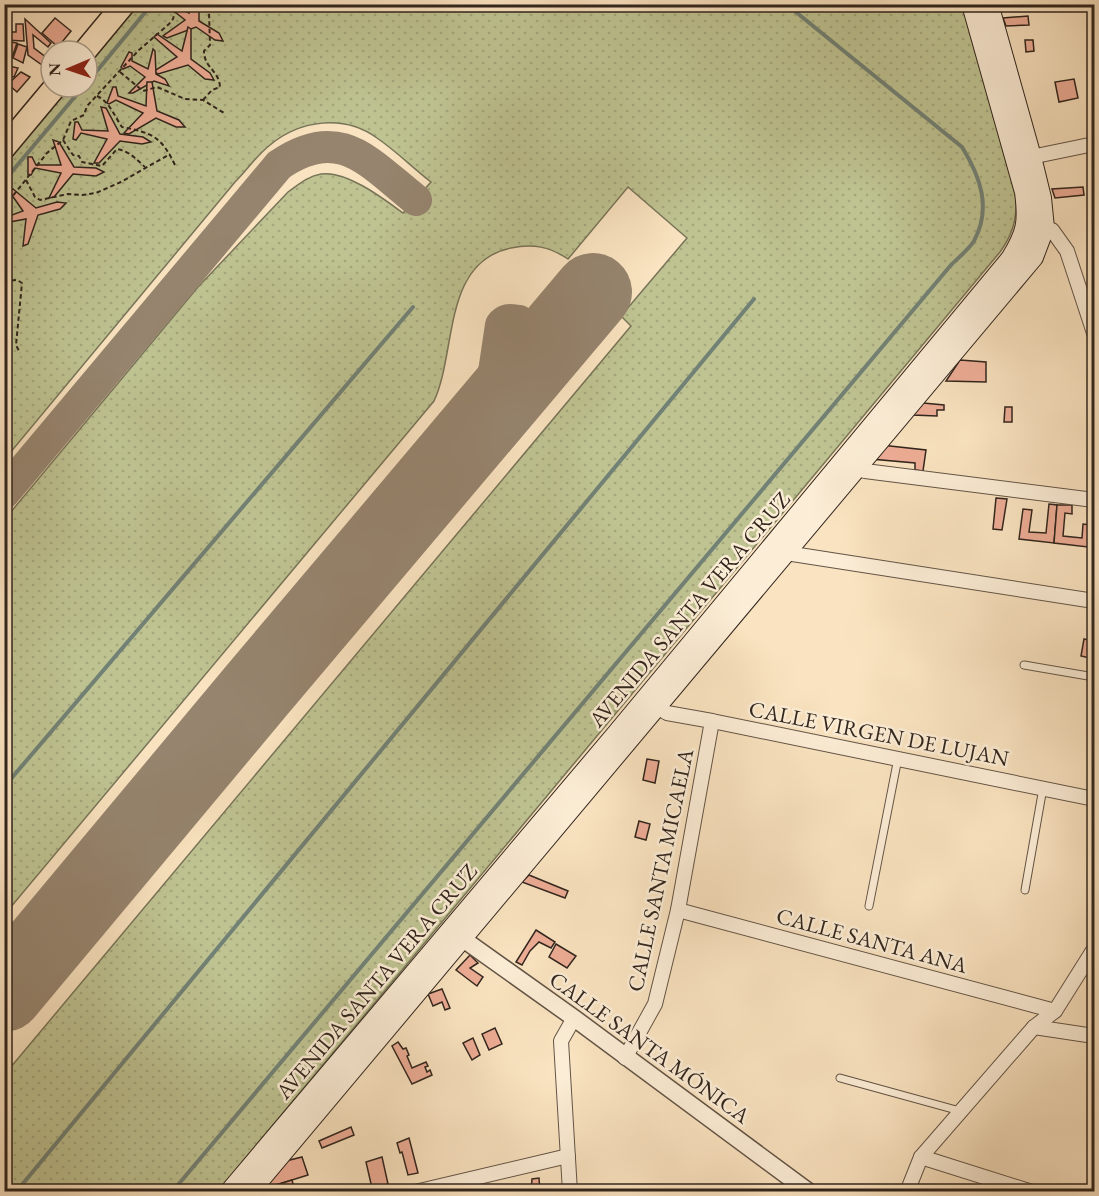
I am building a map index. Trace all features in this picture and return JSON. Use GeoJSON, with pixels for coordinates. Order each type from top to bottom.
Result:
{"type":"FeatureCollection","features":[{"type":"Feature","properties":{"kind":"highway"},"geometry":{"type":"LineString","coordinates":[[78,39],[107,4]]}},
{"type":"Feature","properties":{"kind":"highway"},"geometry":{"type":"LineString","coordinates":[[95,39],[124,4]]}},
{"type":"Feature","properties":{"kind":"highway"},"geometry":{"type":"LineString","coordinates":[[4,128],[39,86]]}},
{"type":"Feature","properties":{"kind":"highway"},"geometry":{"type":"LineString","coordinates":[[4,148],[45,99]]}},
{"type":"Feature","properties":{"kind":"main road","name":"AVENIDA SANTA VERA CRUZ"},"geometry":{"type":"LineString","coordinates":[[972,4],[1036,226]]}},
{"type":"Feature","properties":{"kind":"main road","name":"AVENIDA SANTA VERA CRUZ"},"geometry":{"type":"LineString","coordinates":[[249,1191],[463,939],[1033,257],[1041,198],[988,4]]}},
{"type":"Feature","properties":{"kind":"main road","name":"AVENIDA SANTA VERA CRUZ"},"geometry":{"type":"LineString","coordinates":[[230,1191],[588,768],[938,348],[1011,258],[1026,232],[1036,226]]}},
{"type":"Feature","properties":{"kind":"street"},"geometry":{"type":"LineString","coordinates":[[1031,157],[1095,144]]}},
{"type":"Feature","properties":{"kind":"street"},"geometry":{"type":"LineString","coordinates":[[1036,226],[1052,230],[1067,251],[1090,306],[1095,333]]}},
{"type":"Feature","properties":{"kind":"street"},"geometry":{"type":"LineString","coordinates":[[856,468],[1095,500]]}},
{"type":"Feature","properties":{"kind":"street"},"geometry":{"type":"LineString","coordinates":[[786,553],[1095,601]]}},
{"type":"Feature","properties":{"kind":"street","name":"CALLE VIRGEN DE LUJAN"},"geometry":{"type":"LineString","coordinates":[[657,707],[667,713],[1095,799]]}},
{"type":"Feature","properties":{"kind":"street","name":"CALLE SANTA MICAELA"},"geometry":{"type":"LineString","coordinates":[[625,1058],[654,1004],[678,910],[712,721]]}},
{"type":"Feature","properties":{"kind":"street","name":"CALLE SANTA ANA"},"geometry":{"type":"LineString","coordinates":[[678,910],[1055,1011]]}},
{"type":"Feature","properties":{"kind":"street","name":"CALLE SANTA MÓNICA"},"geometry":{"type":"LineString","coordinates":[[463,939],[810,1191]]}},
{"type":"Feature","properties":{"kind":"street"},"geometry":{"type":"LineString","coordinates":[[907,1191],[921,1156],[1034,1027],[1055,1011],[1095,949]]}},
{"type":"Feature","properties":{"kind":"street"},"geometry":{"type":"LineString","coordinates":[[570,1191],[561,1041],[574,1018]]}},
{"type":"Feature","properties":{"kind":"street"},"geometry":{"type":"LineString","coordinates":[[1034,1027],[1095,1036]]}},
{"type":"Feature","properties":{"kind":"street"},"geometry":{"type":"LineString","coordinates":[[415,1191],[568,1156]]}},
{"type":"Feature","properties":{"kind":"street"},"geometry":{"type":"LineString","coordinates":[[921,1156],[1032,1191]]}},
{"type":"Feature","properties":{"kind":"lane"},"geometry":{"type":"LineString","coordinates":[[1024,665],[1095,677]]}},
{"type":"Feature","properties":{"kind":"lane"},"geometry":{"type":"LineString","coordinates":[[869,906],[898,758]]}},
{"type":"Feature","properties":{"kind":"lane"},"geometry":{"type":"LineString","coordinates":[[1025,891],[1043,788]]}},
{"type":"Feature","properties":{"kind":"lane"},"geometry":{"type":"LineString","coordinates":[[840,1078],[960,1111]]}},
{"type":"Feature","properties":{"kind":"path"},"geometry":{"type":"LineString","coordinates":[[99,94],[138,50],[169,24],[173,19],[177,4]]}},
{"type":"Feature","properties":{"kind":"path"},"geometry":{"type":"LineString","coordinates":[[203,100],[212,90],[220,87],[219,78],[204,60],[204,51],[210,45],[209,12],[212,4]]}},
{"type":"Feature","properties":{"kind":"path"},"geometry":{"type":"LineString","coordinates":[[119,71],[143,91],[157,87],[185,99],[203,100],[224,113]]}},
{"type":"Feature","properties":{"kind":"path"},"geometry":{"type":"LineString","coordinates":[[99,97],[112,110],[122,128],[144,132],[166,146],[175,165]]}},
{"type":"Feature","properties":{"kind":"path"},"geometry":{"type":"LineString","coordinates":[[4,207],[47,153],[63,140],[71,122],[84,115],[87,106],[94,99]]}},
{"type":"Feature","properties":{"kind":"path"},"geometry":{"type":"LineString","coordinates":[[63,140],[73,155],[79,156],[82,162],[102,166],[117,149],[134,156],[145,167]]}},
{"type":"Feature","properties":{"kind":"path"},"geometry":{"type":"LineString","coordinates":[[26,180],[35,197],[40,200],[68,194],[96,193],[121,182],[170,154]]}},
{"type":"Feature","properties":{"kind":"path"},"geometry":{"type":"LineString","coordinates":[[4,281],[17,280],[22,284],[16,345],[20,353]]}},
{"type":"Feature","properties":{"kind":"green space"},"geometry":{"type":"Polygon","coordinates":[[[133,5],[963,5],[1016,197],[1013,226],[1000,252],[218,1191],[5,1191],[5,1074],[631,326],[621,316],[687,238],[628,187],[568,259],[541,247],[511,248],[489,257],[473,271],[462,290],[455,311],[441,381],[434,401],[5,914],[5,519],[198,287],[288,192],[303,181],[321,174],[342,176],[386,200],[403,213],[431,182],[377,138],[351,125],[322,123],[308,125],[282,137],[261,153],[235,182],[5,459],[5,159],[54,99],[99,99],[99,46],[133,5]]]}},
{"type":"Feature","properties":{"kind":"building"},"geometry":{"type":"Polygon","coordinates":[[[165,4],[174,4],[189,13],[191,4],[199,4],[199,21],[219,33],[223,41],[215,40],[196,27],[167,38],[163,36],[185,20],[165,4]]]}},
{"type":"Feature","properties":{"kind":"building"},"geometry":{"type":"Polygon","coordinates":[[[1028,16],[1029,25],[1006,26],[1003,18],[1028,16]]]}},
{"type":"Feature","properties":{"kind":"building"},"geometry":{"type":"Polygon","coordinates":[[[55,18],[71,31],[64,39],[49,39],[42,33],[55,18]]]}},
{"type":"Feature","properties":{"kind":"building"},"geometry":{"type":"Polygon","coordinates":[[[25,19],[47,39],[39,40],[33,35],[34,48],[39,52],[39,63],[28,55],[25,19]]]}},
{"type":"Feature","properties":{"kind":"building"},"geometry":{"type":"Polygon","coordinates":[[[16,24],[23,24],[24,41],[4,40],[4,32],[16,32],[16,24]]]}},
{"type":"Feature","properties":{"kind":"building"},"geometry":{"type":"Polygon","coordinates":[[[188,27],[191,29],[191,59],[210,73],[214,80],[205,79],[188,65],[158,74],[154,71],[177,57],[154,37],[157,34],[182,51],[188,27]]]}},
{"type":"Feature","properties":{"kind":"building"},"geometry":{"type":"Polygon","coordinates":[[[1025,40],[1033,40],[1034,51],[1026,52],[1025,40]]]}},
{"type":"Feature","properties":{"kind":"building"},"geometry":{"type":"Polygon","coordinates":[[[5,41],[17,43],[12,58],[4,57],[5,41]]]}},
{"type":"Feature","properties":{"kind":"building"},"geometry":{"type":"Polygon","coordinates":[[[18,44],[27,47],[23,63],[13,58],[18,44]]]}},
{"type":"Feature","properties":{"kind":"building"},"geometry":{"type":"Polygon","coordinates":[[[153,49],[156,74],[165,79],[169,86],[154,81],[129,93],[145,77],[130,66],[123,69],[121,67],[129,52],[132,53],[132,61],[148,69],[153,49]]]}},
{"type":"Feature","properties":{"kind":"building"},"geometry":{"type":"Polygon","coordinates":[[[4,65],[18,68],[14,77],[4,75],[4,65]]]}},
{"type":"Feature","properties":{"kind":"building"},"geometry":{"type":"Polygon","coordinates":[[[21,72],[30,77],[17,92],[8,84],[21,72]]]}},
{"type":"Feature","properties":{"kind":"building"},"geometry":{"type":"Polygon","coordinates":[[[1074,79],[1078,98],[1059,102],[1055,82],[1074,79]]]}},
{"type":"Feature","properties":{"kind":"building"},"geometry":{"type":"Polygon","coordinates":[[[147,82],[152,82],[157,111],[179,120],[185,127],[176,127],[156,118],[129,134],[124,133],[143,113],[116,100],[107,103],[113,87],[116,87],[118,96],[146,106],[147,82]]]}},
{"type":"Feature","properties":{"kind":"building"},"geometry":{"type":"Polygon","coordinates":[[[101,107],[106,108],[120,134],[143,137],[151,142],[142,144],[120,141],[99,163],[94,163],[107,139],[81,133],[76,140],[73,139],[75,122],[78,122],[82,130],[108,131],[101,107]]]}},
{"type":"Feature","properties":{"kind":"building"},"geometry":{"type":"Polygon","coordinates":[[[53,140],[59,142],[74,167],[96,168],[104,172],[96,176],[73,174],[54,197],[49,198],[61,173],[35,168],[31,175],[28,175],[28,157],[32,157],[36,165],[61,165],[53,140]]]}},
{"type":"Feature","properties":{"kind":"building"},"geometry":{"type":"Polygon","coordinates":[[[1083,187],[1084,195],[1055,198],[1052,189],[1083,187]]]}},
{"type":"Feature","properties":{"kind":"building"},"geometry":{"type":"Polygon","coordinates":[[[13,189],[36,208],[57,202],[66,203],[60,209],[38,215],[28,244],[23,246],[26,219],[4,223],[4,218],[23,211],[9,191],[13,189]]]}},
{"type":"Feature","properties":{"kind":"building"},"geometry":{"type":"Polygon","coordinates":[[[960,360],[986,362],[986,382],[946,381],[960,360]]]}},
{"type":"Feature","properties":{"kind":"building"},"geometry":{"type":"Polygon","coordinates":[[[923,403],[944,405],[944,410],[937,410],[937,416],[913,415],[923,403]]]}},
{"type":"Feature","properties":{"kind":"building"},"geometry":{"type":"Polygon","coordinates":[[[1005,407],[1012,407],[1012,422],[1004,422],[1005,407]]]}},
{"type":"Feature","properties":{"kind":"building"},"geometry":{"type":"Polygon","coordinates":[[[881,445],[926,450],[923,471],[915,470],[915,463],[871,459],[881,445]]]}},
{"type":"Feature","properties":{"kind":"building"},"geometry":{"type":"Polygon","coordinates":[[[996,498],[1007,499],[1002,530],[993,529],[996,498]]]}},
{"type":"Feature","properties":{"kind":"building"},"geometry":{"type":"Polygon","coordinates":[[[1049,504],[1057,505],[1054,543],[1019,539],[1023,509],[1032,510],[1029,532],[1046,533],[1049,504]]]}},
{"type":"Feature","properties":{"kind":"building"},"geometry":{"type":"Polygon","coordinates":[[[1057,505],[1072,505],[1072,514],[1065,513],[1063,536],[1082,538],[1083,524],[1091,525],[1088,547],[1054,543],[1057,505]]]}},
{"type":"Feature","properties":{"kind":"building"},"geometry":{"type":"Polygon","coordinates":[[[1084,639],[1094,641],[1094,659],[1081,656],[1084,639]]]}},
{"type":"Feature","properties":{"kind":"building"},"geometry":{"type":"Polygon","coordinates":[[[647,759],[659,761],[655,783],[643,780],[647,759]]]}},
{"type":"Feature","properties":{"kind":"building"},"geometry":{"type":"Polygon","coordinates":[[[639,821],[650,824],[646,840],[635,837],[639,821]]]}},
{"type":"Feature","properties":{"kind":"building"},"geometry":{"type":"Polygon","coordinates":[[[529,875],[568,891],[565,898],[522,882],[529,875]]]}},
{"type":"Feature","properties":{"kind":"building"},"geometry":{"type":"Polygon","coordinates":[[[536,930],[555,942],[551,948],[539,942],[530,951],[522,965],[516,962],[536,930]]]}},
{"type":"Feature","properties":{"kind":"building"},"geometry":{"type":"Polygon","coordinates":[[[556,944],[576,956],[567,968],[549,957],[556,944]]]}},
{"type":"Feature","properties":{"kind":"building"},"geometry":{"type":"Polygon","coordinates":[[[470,955],[478,963],[470,968],[483,977],[477,986],[456,970],[470,955]]]}},
{"type":"Feature","properties":{"kind":"building"},"geometry":{"type":"Polygon","coordinates":[[[442,989],[450,1008],[445,1010],[442,1002],[433,1006],[428,994],[442,989]]]}},
{"type":"Feature","properties":{"kind":"building"},"geometry":{"type":"Polygon","coordinates":[[[495,1028],[502,1044],[489,1050],[482,1034],[495,1028]]]}},
{"type":"Feature","properties":{"kind":"building"},"geometry":{"type":"Polygon","coordinates":[[[473,1038],[480,1055],[472,1060],[463,1043],[473,1038]]]}},
{"type":"Feature","properties":{"kind":"building"},"geometry":{"type":"Polygon","coordinates":[[[398,1042],[403,1049],[406,1048],[412,1068],[426,1062],[427,1072],[430,1070],[432,1075],[412,1084],[392,1046],[398,1042]]]}},
{"type":"Feature","properties":{"kind":"building"},"geometry":{"type":"Polygon","coordinates":[[[351,1127],[354,1135],[322,1148],[319,1141],[351,1127]]]}},
{"type":"Feature","properties":{"kind":"building"},"geometry":{"type":"Polygon","coordinates":[[[409,1138],[418,1173],[408,1175],[402,1152],[400,1153],[397,1143],[409,1138]]]}},
{"type":"Feature","properties":{"kind":"building"},"geometry":{"type":"Polygon","coordinates":[[[302,1157],[308,1175],[263,1189],[286,1161],[302,1157]]]}},
{"type":"Feature","properties":{"kind":"building"},"geometry":{"type":"Polygon","coordinates":[[[382,1157],[388,1184],[372,1188],[366,1162],[382,1157]]]}},
{"type":"Feature","properties":{"kind":"building"},"geometry":{"type":"Polygon","coordinates":[[[539,1178],[540,1192],[531,1192],[532,1179],[539,1178]]]}},
{"type":"Feature","properties":{"kind":"building"},"geometry":{"type":"Polygon","coordinates":[[[292,1180],[295,1192],[268,1192],[267,1188],[292,1180]]]}},
{"type":"Feature","properties":{"kind":"waterway"},"geometry":{"type":"LineString","coordinates":[[99,68],[152,4]]}},
{"type":"Feature","properties":{"kind":"waterway"},"geometry":{"type":"LineString","coordinates":[[172,1192],[951,265],[974,241],[982,216],[982,192],[974,169],[962,147],[786,4]]}},
{"type":"Feature","properties":{"kind":"waterway"},"geometry":{"type":"LineString","coordinates":[[4,181],[73,99]]}},
{"type":"Feature","properties":{"kind":"waterway"},"geometry":{"type":"LineString","coordinates":[[16,1192],[754,299]]}},
{"type":"Feature","properties":{"kind":"waterway"},"geometry":{"type":"LineString","coordinates":[[4,787],[413,307]]}},
{"type":"Feature","properties":{"kind":"taxiway"},"geometry":{"type":"LineString","coordinates":[[4,493],[279,165],[300,153],[319,147],[352,152],[368,161],[416,200]]}},
{"type":"Feature","properties":{"kind":"taxiway"},"geometry":{"type":"LineString","coordinates":[[479,427],[491,392],[501,325],[507,320],[519,321]]}},
{"type":"Feature","properties":{"kind":"runway"},"geometry":{"type":"LineString","coordinates":[[4,993],[593,292]]}}]}
